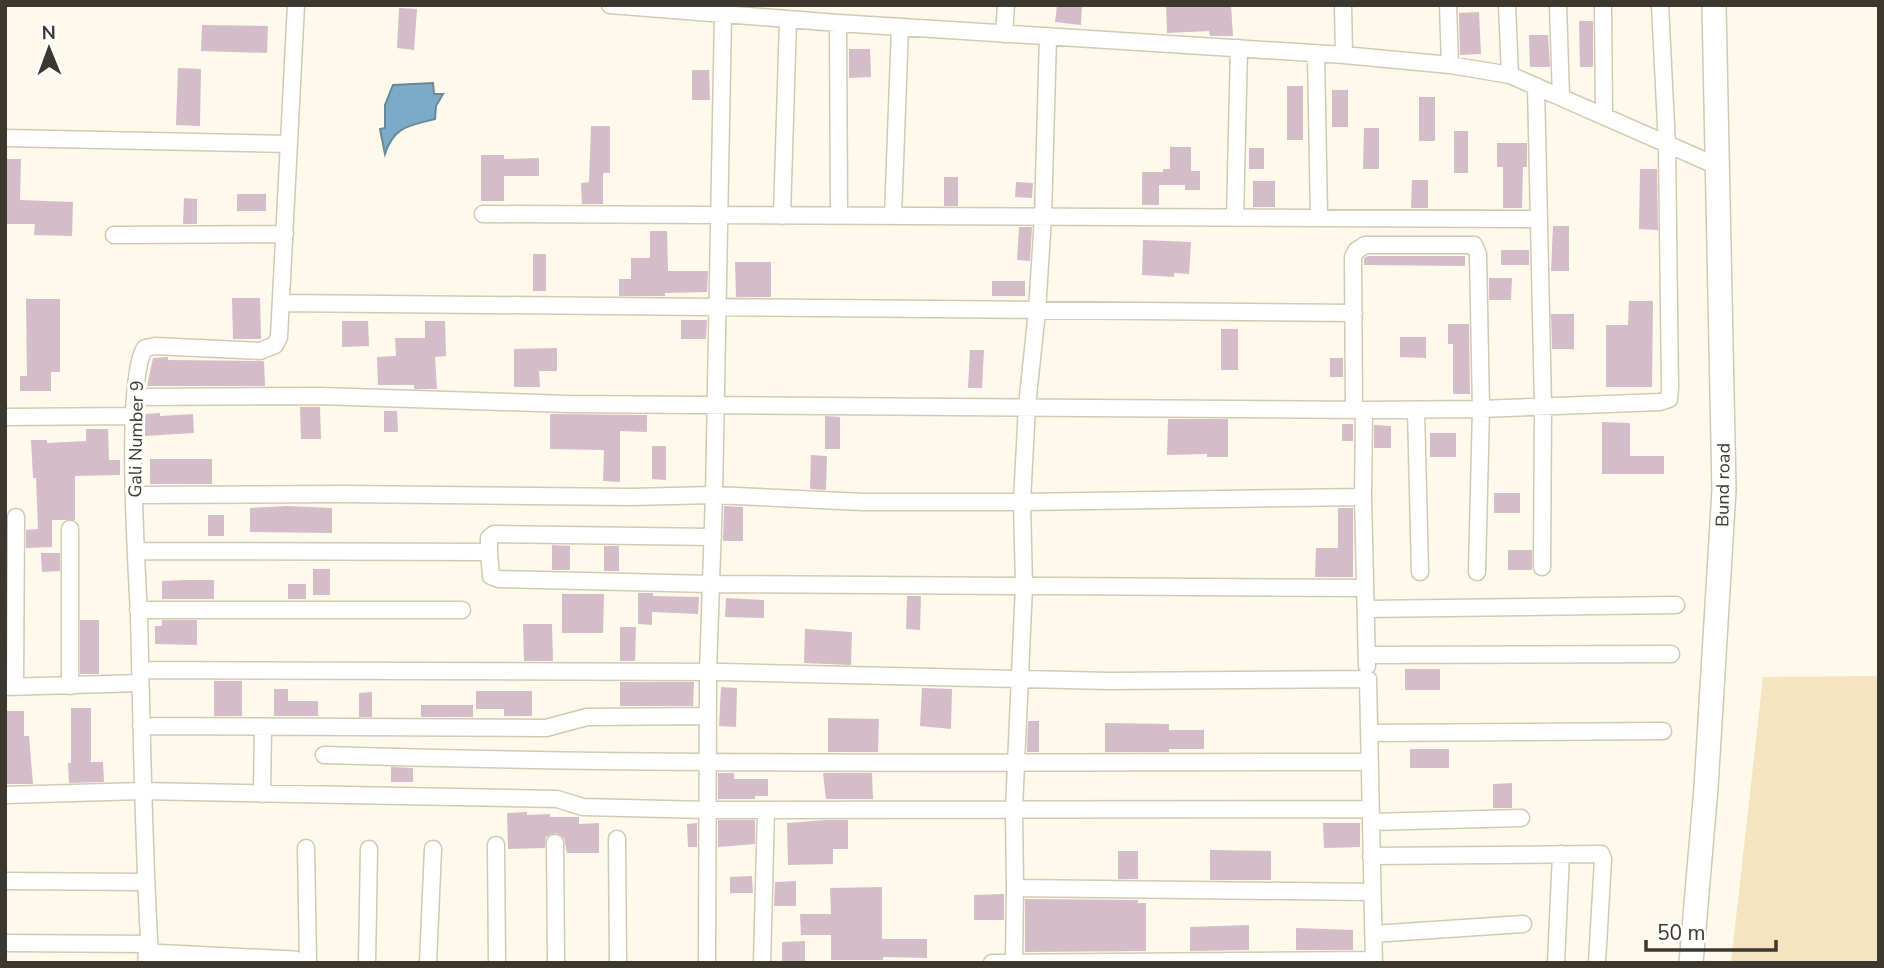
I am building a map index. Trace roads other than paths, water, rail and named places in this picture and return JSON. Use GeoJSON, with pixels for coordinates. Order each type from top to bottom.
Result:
{"type":"FeatureCollection","features":[{"type":"Feature","properties":{"kind":"street","name":"Gali Number 9"},"geometry":{"type":"LineString","coordinates":[[150,954],[142,791],[135,495],[137,366],[145,348],[155,346],[260,351],[275,345],[279,337],[296,5]]}},
{"type":"Feature","properties":{"kind":"street"},"geometry":{"type":"LineString","coordinates":[[610,5],[838,23],[1316,53],[1450,65],[1510,75],[1717,166]]}},
{"type":"Feature","properties":{"kind":"street"},"geometry":{"type":"LineString","coordinates":[[1004,34],[1006,5]]}},
{"type":"Feature","properties":{"kind":"street"},"geometry":{"type":"LineString","coordinates":[[1343,5],[1344,55]]}},
{"type":"Feature","properties":{"kind":"street"},"geometry":{"type":"LineString","coordinates":[[1448,5],[1450,65]]}},
{"type":"Feature","properties":{"kind":"street"},"geometry":{"type":"LineString","coordinates":[[1507,5],[1510,75]]}},
{"type":"Feature","properties":{"kind":"street"},"geometry":{"type":"LineString","coordinates":[[1558,5],[1561,97]]}},
{"type":"Feature","properties":{"kind":"street"},"geometry":{"type":"LineString","coordinates":[[1604,5],[1604,116]]}},
{"type":"Feature","properties":{"kind":"street"},"geometry":{"type":"LineString","coordinates":[[135,397],[320,396],[568,404],[1359,410],[1482,409],[1660,402],[1669,399],[1667,146],[1660,5]]}},
{"type":"Feature","properties":{"kind":"street","name":"Bund road"},"geometry":{"type":"LineString","coordinates":[[1691,963],[1724,490],[1714,5]]}},
{"type":"Feature","properties":{"kind":"street"},"geometry":{"type":"LineString","coordinates":[[707,963],[707,716],[723,15]]}},
{"type":"Feature","properties":{"kind":"street"},"geometry":{"type":"LineString","coordinates":[[782,216],[788,19]]}},
{"type":"Feature","properties":{"kind":"street"},"geometry":{"type":"LineString","coordinates":[[838,23],[839,216]]}},
{"type":"Feature","properties":{"kind":"street"},"geometry":{"type":"LineString","coordinates":[[893,216],[900,27]]}},
{"type":"Feature","properties":{"kind":"street"},"geometry":{"type":"LineString","coordinates":[[1014,962],[1014,810],[1024,586],[1022,502],[1043,217],[1048,36]]}},
{"type":"Feature","properties":{"kind":"street"},"geometry":{"type":"LineString","coordinates":[[1236,219],[1239,48]]}},
{"type":"Feature","properties":{"kind":"street"},"geometry":{"type":"LineString","coordinates":[[1316,53],[1319,218]]}},
{"type":"Feature","properties":{"kind":"street"},"geometry":{"type":"LineString","coordinates":[[1536,86],[1543,406],[1542,567]]}},
{"type":"Feature","properties":{"kind":"street"},"geometry":{"type":"LineString","coordinates":[[5,138],[289,144]]}},
{"type":"Feature","properties":{"kind":"street"},"geometry":{"type":"LineString","coordinates":[[483,214],[1539,219]]}},
{"type":"Feature","properties":{"kind":"street"},"geometry":{"type":"LineString","coordinates":[[114,235],[285,234]]}},
{"type":"Feature","properties":{"kind":"street"},"geometry":{"type":"LineString","coordinates":[[992,963],[1373,961],[1366,588],[1353,313],[1353,257],[1365,244],[1474,245],[1478,254],[1482,409],[1478,572]]}},
{"type":"Feature","properties":{"kind":"street"},"geometry":{"type":"LineString","coordinates":[[281,303],[1353,313]]}},
{"type":"Feature","properties":{"kind":"street"},"geometry":{"type":"LineString","coordinates":[[1416,410],[1420,572]]}},
{"type":"Feature","properties":{"kind":"street"},"geometry":{"type":"LineString","coordinates":[[5,417],[135,416]]}},
{"type":"Feature","properties":{"kind":"street"},"geometry":{"type":"LineString","coordinates":[[135,495],[344,494],[630,498],[714,495],[863,502],[1130,502],[1363,497]]}},
{"type":"Feature","properties":{"kind":"street"},"geometry":{"type":"LineString","coordinates":[[16,517],[10,687],[70,685],[140,677],[708,672],[1109,681],[1368,678]]}},
{"type":"Feature","properties":{"kind":"street"},"geometry":{"type":"LineString","coordinates":[[70,529],[70,685]]}},
{"type":"Feature","properties":{"kind":"street"},"geometry":{"type":"LineString","coordinates":[[713,537],[492,534],[489,538],[491,576],[499,579],[711,584],[1366,588]]}},
{"type":"Feature","properties":{"kind":"street"},"geometry":{"type":"LineString","coordinates":[[137,551],[489,552]]}},
{"type":"Feature","properties":{"kind":"street"},"geometry":{"type":"LineString","coordinates":[[1366,610],[1676,605]]}},
{"type":"Feature","properties":{"kind":"street"},"geometry":{"type":"LineString","coordinates":[[138,610],[462,610]]}},
{"type":"Feature","properties":{"kind":"street"},"geometry":{"type":"LineString","coordinates":[[1367,655],[1671,654]]}},
{"type":"Feature","properties":{"kind":"street"},"geometry":{"type":"LineString","coordinates":[[141,726],[546,728],[587,717],[707,716]]}},
{"type":"Feature","properties":{"kind":"street"},"geometry":{"type":"LineString","coordinates":[[262,794],[263,727]]}},
{"type":"Feature","properties":{"kind":"street"},"geometry":{"type":"LineString","coordinates":[[1369,733],[1662,731]]}},
{"type":"Feature","properties":{"kind":"street"},"geometry":{"type":"LineString","coordinates":[[324,755],[707,762],[1370,762]]}},
{"type":"Feature","properties":{"kind":"street"},"geometry":{"type":"LineString","coordinates":[[5,795],[142,791],[557,799],[583,807],[707,810],[1014,810],[1521,818]]}},
{"type":"Feature","properties":{"kind":"street"},"geometry":{"type":"LineString","coordinates":[[762,963],[766,810]]}},
{"type":"Feature","properties":{"kind":"street"},"geometry":{"type":"LineString","coordinates":[[617,839],[618,963]]}},
{"type":"Feature","properties":{"kind":"street"},"geometry":{"type":"LineString","coordinates":[[555,843],[556,963]]}},
{"type":"Feature","properties":{"kind":"street"},"geometry":{"type":"LineString","coordinates":[[496,845],[497,963]]}},
{"type":"Feature","properties":{"kind":"street"},"geometry":{"type":"LineString","coordinates":[[306,848],[308,963]]}},
{"type":"Feature","properties":{"kind":"street"},"geometry":{"type":"LineString","coordinates":[[367,963],[369,849]]}},
{"type":"Feature","properties":{"kind":"street"},"geometry":{"type":"LineString","coordinates":[[428,963],[433,849]]}},
{"type":"Feature","properties":{"kind":"street"},"geometry":{"type":"LineString","coordinates":[[1371,856],[1597,853],[1603,856],[1597,963]]}},
{"type":"Feature","properties":{"kind":"street"},"geometry":{"type":"LineString","coordinates":[[1556,963],[1561,854]]}},
{"type":"Feature","properties":{"kind":"street"},"geometry":{"type":"LineString","coordinates":[[5,881],[146,882]]}},
{"type":"Feature","properties":{"kind":"street"},"geometry":{"type":"LineString","coordinates":[[1015,887],[1372,892]]}},
{"type":"Feature","properties":{"kind":"street"},"geometry":{"type":"LineString","coordinates":[[1373,934],[1523,924]]}},
{"type":"Feature","properties":{"kind":"street"},"geometry":{"type":"LineString","coordinates":[[5,943],[294,963]]}},
{"type":"Feature","properties":{"kind":"water"},"geometry":{"type":"Polygon","coordinates":[[[433,83],[434,94],[443,94],[436,106],[435,119],[398,132],[385,154],[380,129],[385,128],[385,105],[393,85],[433,83]]]}}]}
